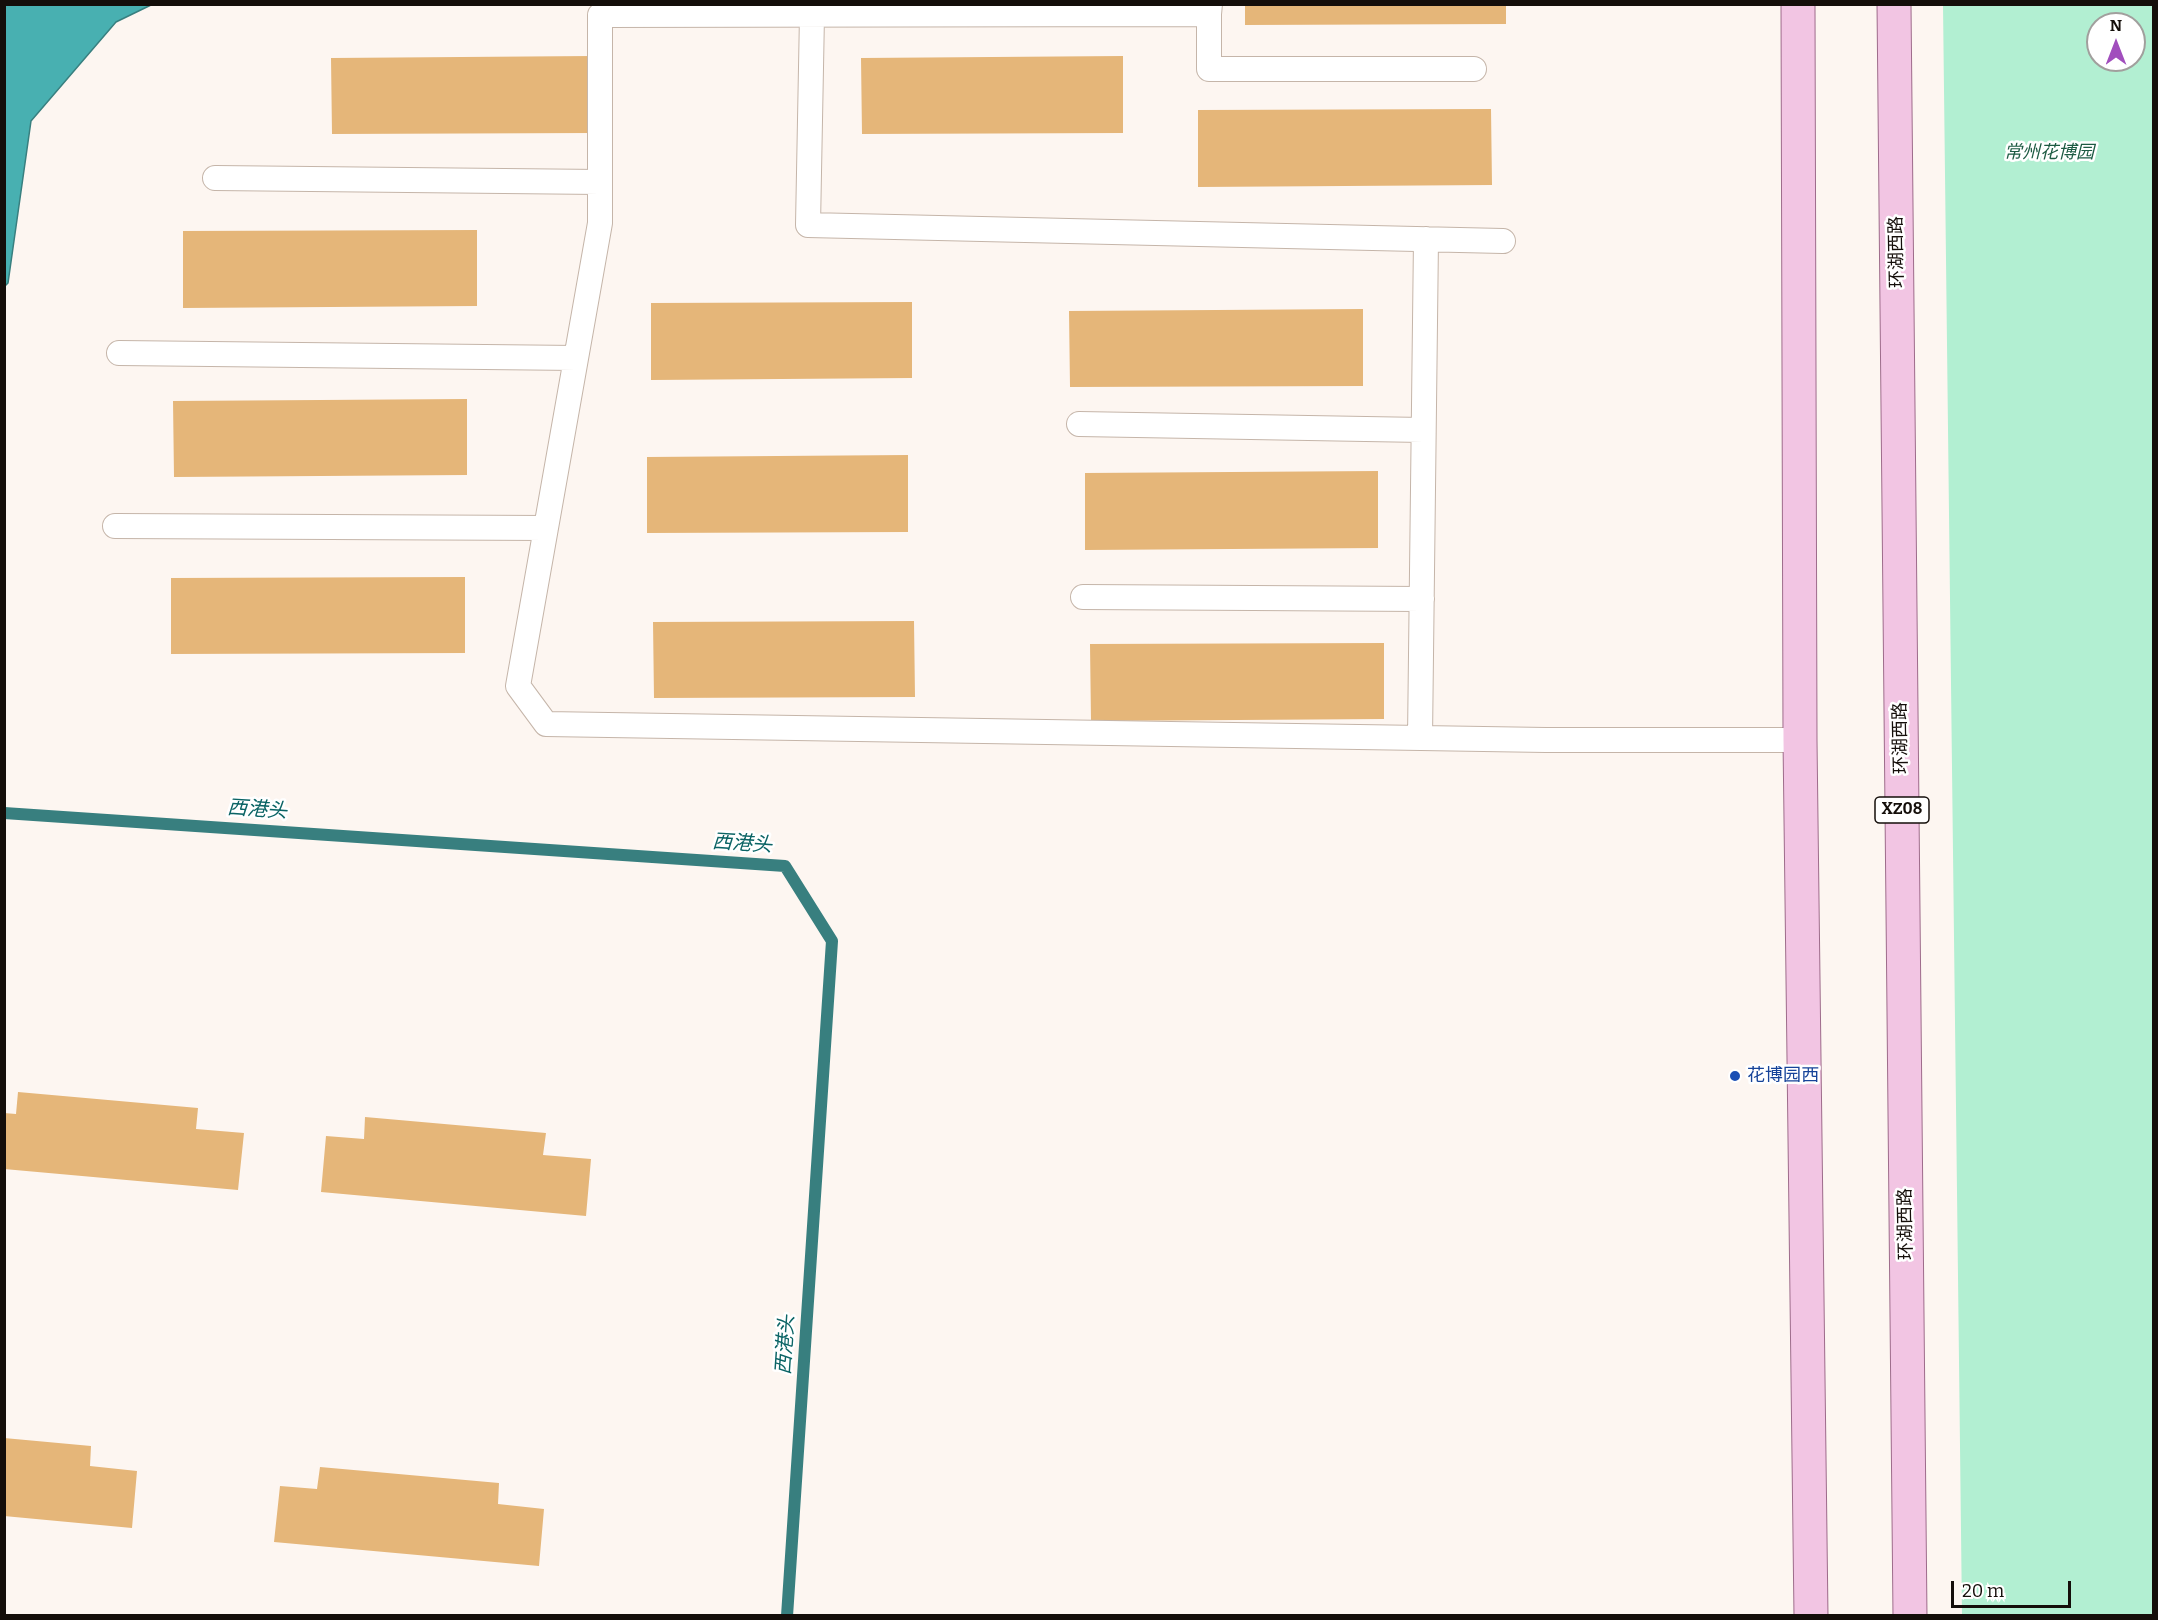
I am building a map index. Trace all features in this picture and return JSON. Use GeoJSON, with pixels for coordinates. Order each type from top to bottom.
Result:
{"type":"FeatureCollection","features":[{"type":"Feature","properties":{"kind":"main road"},"geometry":{"type":"LineString","coordinates":[[1798,4],[1800,740],[1811,1616]]}},
{"type":"Feature","properties":{"kind":"main road","name":"环湖西路"},"geometry":{"type":"LineString","coordinates":[[1894,4],[1910,1616]]}},
{"type":"Feature","properties":{"kind":"lane"},"geometry":{"type":"LineString","coordinates":[[1474,69],[1209,69],[1209,9],[812,15],[600,15],[600,222],[518,686],[546,724],[1420,738],[1800,740]]}},
{"type":"Feature","properties":{"kind":"lane"},"geometry":{"type":"LineString","coordinates":[[812,15],[808,225],[1503,241]]}},
{"type":"Feature","properties":{"kind":"lane"},"geometry":{"type":"LineString","coordinates":[[215,178],[600,182]]}},
{"type":"Feature","properties":{"kind":"lane"},"geometry":{"type":"LineString","coordinates":[[1420,738],[1426,239]]}},
{"type":"Feature","properties":{"kind":"lane"},"geometry":{"type":"LineString","coordinates":[[119,353],[576,358]]}},
{"type":"Feature","properties":{"kind":"lane"},"geometry":{"type":"LineString","coordinates":[[1079,424],[1423,430]]}},
{"type":"Feature","properties":{"kind":"lane"},"geometry":{"type":"LineString","coordinates":[[115,526],[546,528]]}},
{"type":"Feature","properties":{"kind":"lane"},"geometry":{"type":"LineString","coordinates":[[1083,597],[1422,599]]}},
{"type":"Feature","properties":{"kind":"green space","name":"常州花博园"},"geometry":{"type":"Polygon","coordinates":[[[1943,5],[2153,5],[2153,1615],[1962,1615],[1943,5]]]}},
{"type":"Feature","properties":{"kind":"water"},"geometry":{"type":"Polygon","coordinates":[[[5,4],[151,5],[116,22],[31,121],[8,283],[5,286],[5,4]]]}},
{"type":"Feature","properties":{"kind":"building"},"geometry":{"type":"Polygon","coordinates":[[[1245,4],[1506,4],[1506,24],[1245,25],[1245,4]]]}},
{"type":"Feature","properties":{"kind":"building"},"geometry":{"type":"Polygon","coordinates":[[[592,56],[593,133],[332,134],[331,58],[592,56]]]}},
{"type":"Feature","properties":{"kind":"building"},"geometry":{"type":"Polygon","coordinates":[[[1123,56],[1123,133],[862,134],[861,58],[1123,56]]]}},
{"type":"Feature","properties":{"kind":"building"},"geometry":{"type":"Polygon","coordinates":[[[1491,109],[1492,185],[1198,187],[1198,110],[1491,109]]]}},
{"type":"Feature","properties":{"kind":"building"},"geometry":{"type":"Polygon","coordinates":[[[477,230],[477,306],[183,308],[183,231],[477,230]]]}},
{"type":"Feature","properties":{"kind":"building"},"geometry":{"type":"Polygon","coordinates":[[[912,302],[912,378],[651,380],[651,303],[912,302]]]}},
{"type":"Feature","properties":{"kind":"building"},"geometry":{"type":"Polygon","coordinates":[[[1363,309],[1363,386],[1070,387],[1069,311],[1363,309]]]}},
{"type":"Feature","properties":{"kind":"building"},"geometry":{"type":"Polygon","coordinates":[[[467,399],[467,475],[174,477],[173,401],[467,399]]]}},
{"type":"Feature","properties":{"kind":"building"},"geometry":{"type":"Polygon","coordinates":[[[908,455],[908,532],[647,533],[647,457],[908,455]]]}},
{"type":"Feature","properties":{"kind":"building"},"geometry":{"type":"Polygon","coordinates":[[[1378,471],[1378,548],[1085,550],[1085,473],[1378,471]]]}},
{"type":"Feature","properties":{"kind":"building"},"geometry":{"type":"Polygon","coordinates":[[[465,577],[465,653],[171,654],[171,578],[465,577]]]}},
{"type":"Feature","properties":{"kind":"building"},"geometry":{"type":"Polygon","coordinates":[[[914,621],[915,697],[654,698],[653,622],[914,621]]]}},
{"type":"Feature","properties":{"kind":"building"},"geometry":{"type":"Polygon","coordinates":[[[1384,643],[1384,719],[1091,721],[1090,644],[1384,643]]]}},
{"type":"Feature","properties":{"kind":"building"},"geometry":{"type":"Polygon","coordinates":[[[18,1092],[198,1108],[196,1129],[244,1133],[238,1190],[4,1169],[4,1113],[16,1114],[18,1092]]]}},
{"type":"Feature","properties":{"kind":"building"},"geometry":{"type":"Polygon","coordinates":[[[365,1117],[546,1133],[543,1155],[591,1159],[586,1216],[321,1192],[326,1136],[364,1139],[365,1117]]]}},
{"type":"Feature","properties":{"kind":"building"},"geometry":{"type":"Polygon","coordinates":[[[4,1438],[91,1446],[90,1466],[137,1471],[132,1528],[4,1516],[4,1438]]]}},
{"type":"Feature","properties":{"kind":"building"},"geometry":{"type":"Polygon","coordinates":[[[320,1467],[499,1483],[498,1504],[544,1509],[539,1566],[274,1542],[280,1486],[317,1489],[320,1467]]]}},
{"type":"Feature","properties":{"kind":"waterway","name":"西港头"},"geometry":{"type":"LineString","coordinates":[[4,813],[785,866],[832,941],[787,1616]]}},
{"type":"Feature","properties":{"kind":"place","name":"花博园西"},"geometry":{"type":"Point","coordinates":[1735,1076]}}]}
